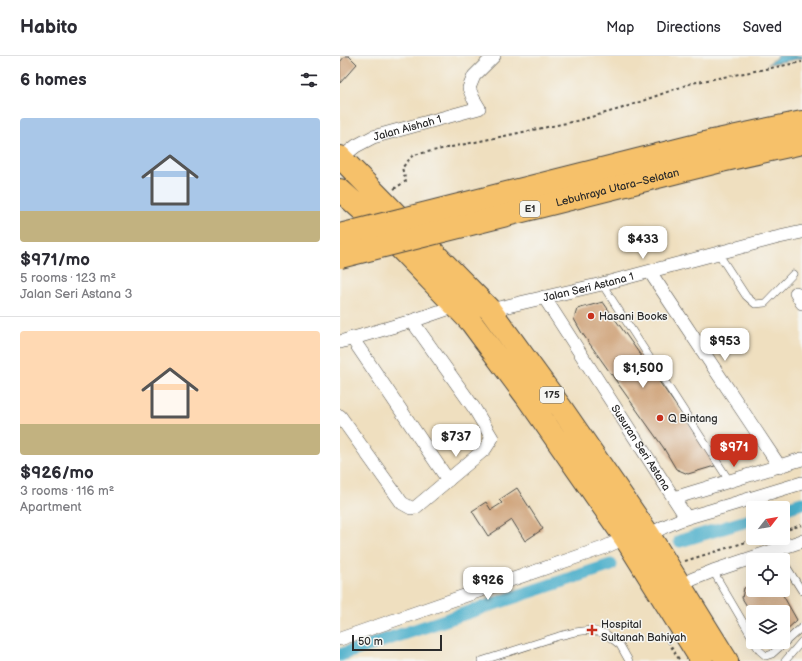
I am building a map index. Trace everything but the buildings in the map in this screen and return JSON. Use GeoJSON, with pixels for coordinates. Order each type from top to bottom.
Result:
{"type":"FeatureCollection","features":[{"type":"Feature","properties":{"kind":"highway","name":"Lebuhraya Utara–Selatan"},"geometry":{"type":"LineString","coordinates":[[340,235],[713,141],[802,122]]}},
{"type":"Feature","properties":{"kind":"highway","name":"Lebuhraya Utara–Selatan"},"geometry":{"type":"LineString","coordinates":[[340,257],[721,161],[802,143]]}},
{"type":"Feature","properties":{"kind":"highway","name":"175"},"geometry":{"type":"LineString","coordinates":[[340,158],[490,310],[562,409],[649,535],[727,661]]}},
{"type":"Feature","properties":{"kind":"highway","name":"175"},"geometry":{"type":"LineString","coordinates":[[340,190],[370,217],[471,322],[526,396],[625,538],[702,661]]}},
{"type":"Feature","properties":{"kind":"street","name":"Jalan Aishah 1"},"geometry":{"type":"LineString","coordinates":[[340,158],[356,146],[373,138],[479,108],[469,88],[474,76],[494,56]]}},
{"type":"Feature","properties":{"kind":"street","name":"Jalan Seri Astana 1"},"geometry":{"type":"LineString","coordinates":[[490,310],[602,284],[802,232]]}},
{"type":"Feature","properties":{"kind":"street"},"geometry":{"type":"LineString","coordinates":[[650,272],[780,467]]}},
{"type":"Feature","properties":{"kind":"street","name":"Susuran Seri Astana"},"geometry":{"type":"LineString","coordinates":[[544,297],[686,517]]}},
{"type":"Feature","properties":{"kind":"street"},"geometry":{"type":"LineString","coordinates":[[448,480],[346,340],[412,321],[456,306]]}},
{"type":"Feature","properties":{"kind":"street"},"geometry":{"type":"LineString","coordinates":[[340,416],[346,434],[402,502],[411,508],[416,507],[485,449],[492,438],[474,408],[412,321]]}},
{"type":"Feature","properties":{"kind":"street"},"geometry":{"type":"LineString","coordinates":[[674,498],[780,467],[802,459]]}},
{"type":"Feature","properties":{"kind":"street"},"geometry":{"type":"LineString","coordinates":[[649,535],[663,526],[686,517],[802,483]]}},
{"type":"Feature","properties":{"kind":"street"},"geometry":{"type":"LineString","coordinates":[[340,639],[603,548],[625,538]]}},
{"type":"Feature","properties":{"kind":"street"},"geometry":{"type":"LineString","coordinates":[[786,553],[802,541]]}},
{"type":"Feature","properties":{"kind":"street"},"geometry":{"type":"LineString","coordinates":[[675,577],[693,579],[713,572],[746,565]]}},
{"type":"Feature","properties":{"kind":"lane"},"geometry":{"type":"LineString","coordinates":[[718,254],[746,296],[755,304],[765,303],[793,274]]}},
{"type":"Feature","properties":{"kind":"lane"},"geometry":{"type":"LineString","coordinates":[[602,284],[730,482]]}},
{"type":"Feature","properties":{"kind":"lane"},"geometry":{"type":"LineString","coordinates":[[713,572],[746,628]]}},
{"type":"Feature","properties":{"kind":"lane"},"geometry":{"type":"LineString","coordinates":[[790,572],[802,591]]}},
{"type":"Feature","properties":{"kind":"lane"},"geometry":{"type":"LineString","coordinates":[[790,638],[802,628]]}},
{"type":"Feature","properties":{"kind":"lane"},"geometry":{"type":"LineString","coordinates":[[481,661],[559,636],[591,630],[606,634],[620,645],[630,661]]}},
{"type":"Feature","properties":{"kind":"lane"},"geometry":{"type":"LineString","coordinates":[[784,661],[802,641]]}},
{"type":"Feature","properties":{"kind":"lane"},"geometry":{"type":"LineString","coordinates":[[759,649],[766,656],[772,654],[778,649]]}},
{"type":"Feature","properties":{"kind":"path"},"geometry":{"type":"LineString","coordinates":[[382,199],[406,181],[402,168],[413,155],[576,121],[620,109],[692,83],[802,62]]}},
{"type":"Feature","properties":{"kind":"path"},"geometry":{"type":"LineString","coordinates":[[790,529],[802,525]]}},
{"type":"Feature","properties":{"kind":"path"},"geometry":{"type":"LineString","coordinates":[[675,577],[680,562],[746,542]]}},
{"type":"Feature","properties":{"kind":"water"},"geometry":{"type":"Polygon","coordinates":[[[778,56],[802,56],[802,58],[768,64],[778,56]]]}},
{"type":"Feature","properties":{"kind":"waterway"},"geometry":{"type":"LineString","coordinates":[[790,507],[802,503]]}},
{"type":"Feature","properties":{"kind":"waterway"},"geometry":{"type":"LineString","coordinates":[[680,541],[746,521]]}},
{"type":"Feature","properties":{"kind":"waterway"},"geometry":{"type":"LineString","coordinates":[[340,655],[611,565]]}},
{"type":"Feature","properties":{"kind":"place","name":"Hasani Books"},"geometry":{"type":"Point","coordinates":[591,316]}},
{"type":"Feature","properties":{"kind":"place","name":"Q Bintang"},"geometry":{"type":"Point","coordinates":[660,418]}},
{"type":"Feature","properties":{"kind":"place","name":"Hospital Sultanah Bahiyah"},"geometry":{"type":"Point","coordinates":[592,630]}}]}
